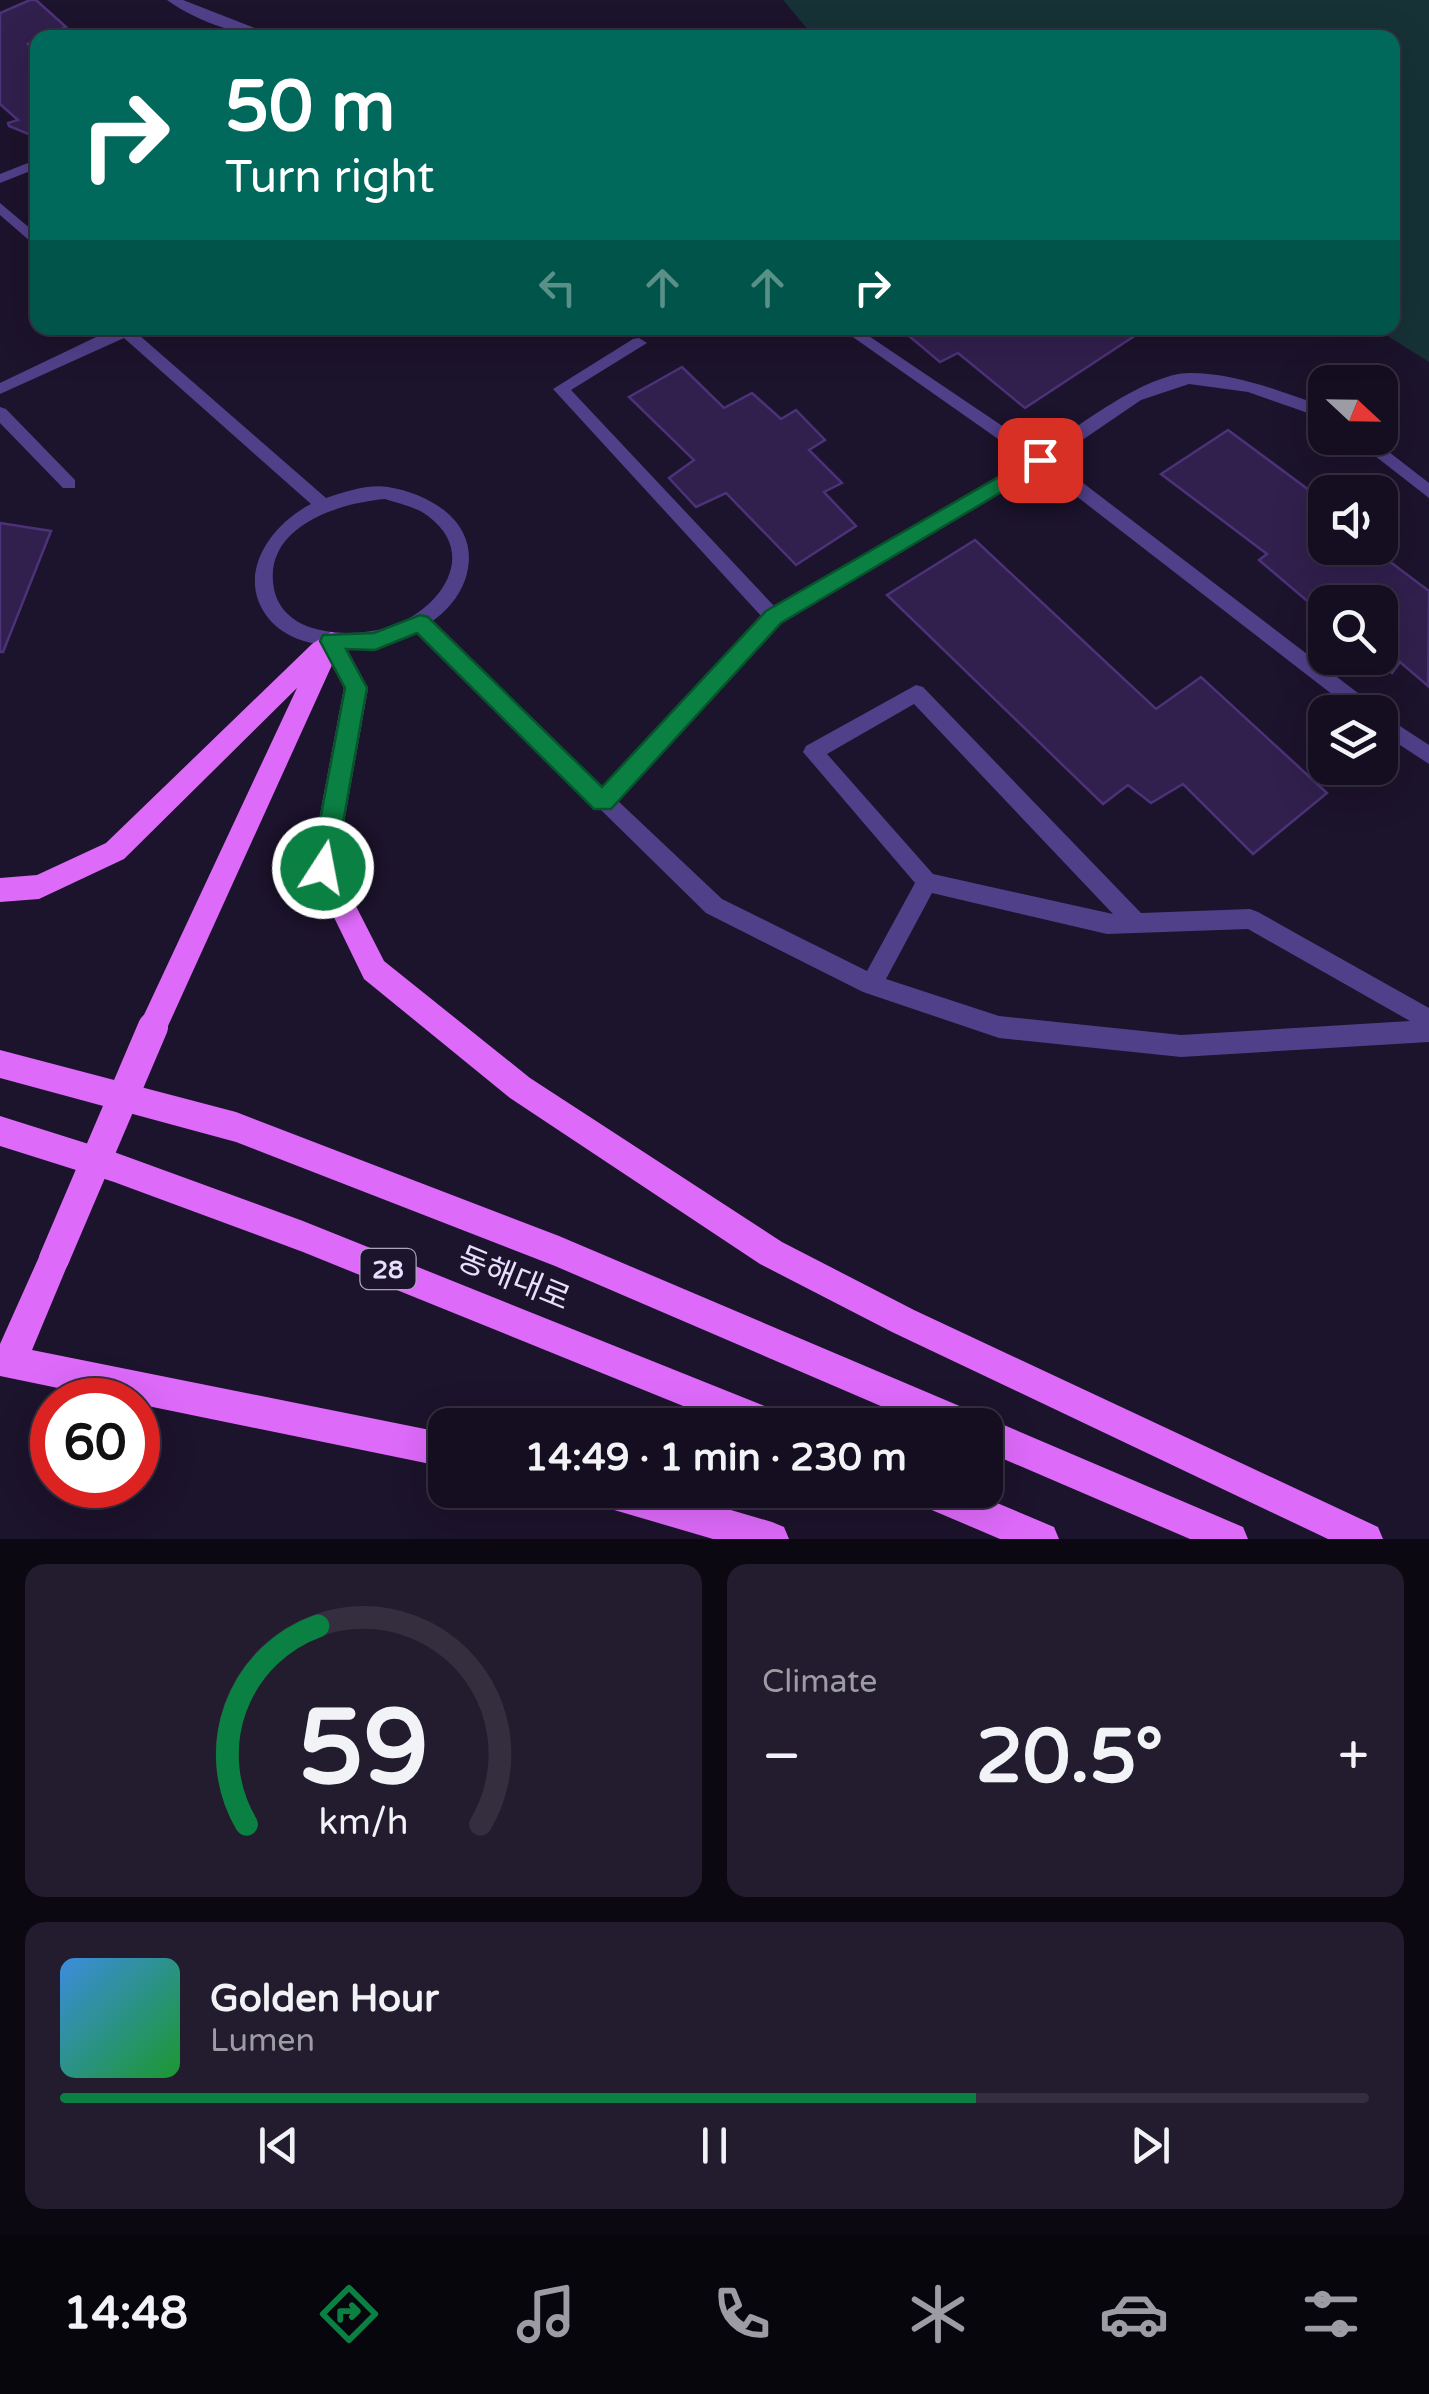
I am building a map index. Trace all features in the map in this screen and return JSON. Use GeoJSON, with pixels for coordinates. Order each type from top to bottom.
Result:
{"type":"FeatureCollection","features":[{"type":"Feature","properties":{"kind":"main road"},"geometry":{"type":"LineString","coordinates":[[0,890],[39,887],[115,852],[331,641]]}},
{"type":"Feature","properties":{"kind":"main road"},"geometry":{"type":"LineString","coordinates":[[331,641],[153,1027],[54,1259],[5,1362],[428,1447]]}},
{"type":"Feature","properties":{"kind":"main road"},"geometry":{"type":"LineString","coordinates":[[331,641],[356,688],[323,868],[374,970],[520,1088],[771,1253],[903,1321],[1366,1539]]}},
{"type":"Feature","properties":{"kind":"main road"},"geometry":{"type":"LineString","coordinates":[[0,1064],[236,1127],[559,1252],[924,1408]]}},
{"type":"Feature","properties":{"kind":"main road","name":"동해대로"},"geometry":{"type":"LineString","coordinates":[[0,1131],[193,1193],[543,1330],[729,1408]]}},
{"type":"Feature","properties":{"kind":"main road"},"geometry":{"type":"LineString","coordinates":[[1003,1442],[1231,1539]]}},
{"type":"Feature","properties":{"kind":"main road"},"geometry":{"type":"LineString","coordinates":[[666,1508],[772,1539]]}},
{"type":"Feature","properties":{"kind":"main road"},"geometry":{"type":"LineString","coordinates":[[968,1508],[1042,1539]]}},
{"type":"Feature","properties":{"kind":"lane"},"geometry":{"type":"LineString","coordinates":[[173,0],[250,30]]}},
{"type":"Feature","properties":{"kind":"lane"},"geometry":{"type":"LineString","coordinates":[[0,179],[30,166]]}},
{"type":"Feature","properties":{"kind":"lane"},"geometry":{"type":"LineString","coordinates":[[0,207],[30,236]]}},
{"type":"Feature","properties":{"kind":"lane"},"geometry":{"type":"LineString","coordinates":[[0,388],[111,335]]}},
{"type":"Feature","properties":{"kind":"lane"},"geometry":{"type":"LineString","coordinates":[[131,335],[323,505]]}},
{"type":"Feature","properties":{"kind":"lane"},"geometry":{"type":"LineString","coordinates":[[857,335],[1040,460],[1346,695]]}},
{"type":"Feature","properties":{"kind":"lane"},"geometry":{"type":"LineString","coordinates":[[638,343],[561,390],[774,617]]}},
{"type":"Feature","properties":{"kind":"lane"},"geometry":{"type":"LineString","coordinates":[[602,802],[774,617],[1040,460],[1136,396],[1188,378],[1250,387],[1308,408]]}},
{"type":"Feature","properties":{"kind":"lane"},"geometry":{"type":"LineString","coordinates":[[0,412],[69,484]]}},
{"type":"Feature","properties":{"kind":"lane"},"geometry":{"type":"LineString","coordinates":[[1382,455],[1429,492]]}},
{"type":"Feature","properties":{"kind":"lane"},"geometry":{"type":"LineString","coordinates":[[386,494],[415,499],[439,512],[456,530],[463,554],[459,578],[444,602],[420,623],[375,641],[331,641],[291,630],[272,612],[263,588],[265,564],[276,541],[296,520],[323,505],[354,496],[386,494]]}},
{"type":"Feature","properties":{"kind":"lane"},"geometry":{"type":"LineString","coordinates":[[420,623],[714,906],[871,985],[999,1027],[1181,1046],[1429,1032]]}},
{"type":"Feature","properties":{"kind":"lane"},"geometry":{"type":"LineString","coordinates":[[1136,923],[916,693],[814,752],[927,882],[1107,924],[1136,923],[1250,919],[1429,1020]]}},
{"type":"Feature","properties":{"kind":"lane"},"geometry":{"type":"LineString","coordinates":[[1398,734],[1429,756]]}},
{"type":"Feature","properties":{"kind":"lane"},"geometry":{"type":"LineString","coordinates":[[871,985],[927,882]]}},
{"type":"Feature","properties":{"kind":"green space"},"geometry":{"type":"Polygon","coordinates":[[[783,0],[1429,0],[1429,362],[1386,335],[1400,335],[1400,30],[808,30],[783,0]]]}},
{"type":"Feature","properties":{"kind":"building"},"geometry":{"type":"Polygon","coordinates":[[[36,0],[66,27],[30,30],[30,135],[9,126],[8,123],[18,120],[0,104],[0,13],[36,0]]]}},
{"type":"Feature","properties":{"kind":"building"},"geometry":{"type":"Polygon","coordinates":[[[908,335],[1136,335],[1025,408],[958,353],[940,362],[908,335]]]}},
{"type":"Feature","properties":{"kind":"building"},"geometry":{"type":"Polygon","coordinates":[[[682,367],[724,408],[752,393],[781,419],[796,410],[825,440],[809,450],[842,483],[824,492],[856,526],[796,565],[726,493],[696,507],[669,478],[694,460],[629,397],[682,367]]]}},
{"type":"Feature","properties":{"kind":"building"},"geometry":{"type":"Polygon","coordinates":[[[1228,430],[1308,489],[1308,565],[1394,565],[1429,591],[1428,686],[1400,662],[1398,665],[1398,585],[1308,585],[1308,602],[1259,560],[1267,554],[1161,474],[1228,430]]]}},
{"type":"Feature","properties":{"kind":"building"},"geometry":{"type":"Polygon","coordinates":[[[0,523],[51,531],[3,652],[0,652],[0,523]]]}},
{"type":"Feature","properties":{"kind":"building"},"geometry":{"type":"Polygon","coordinates":[[[975,540],[1156,709],[1201,677],[1308,776],[1308,785],[1318,785],[1327,793],[1253,854],[1183,784],[1151,803],[1128,785],[1103,804],[887,595],[975,540]]]}},
{"type":"Feature","properties":{"kind":"route"},"geometry":{"type":"LineString","coordinates":[[323,868],[356,688],[331,641],[375,641],[420,623],[602,802],[774,617],[1040,460]]}}]}
